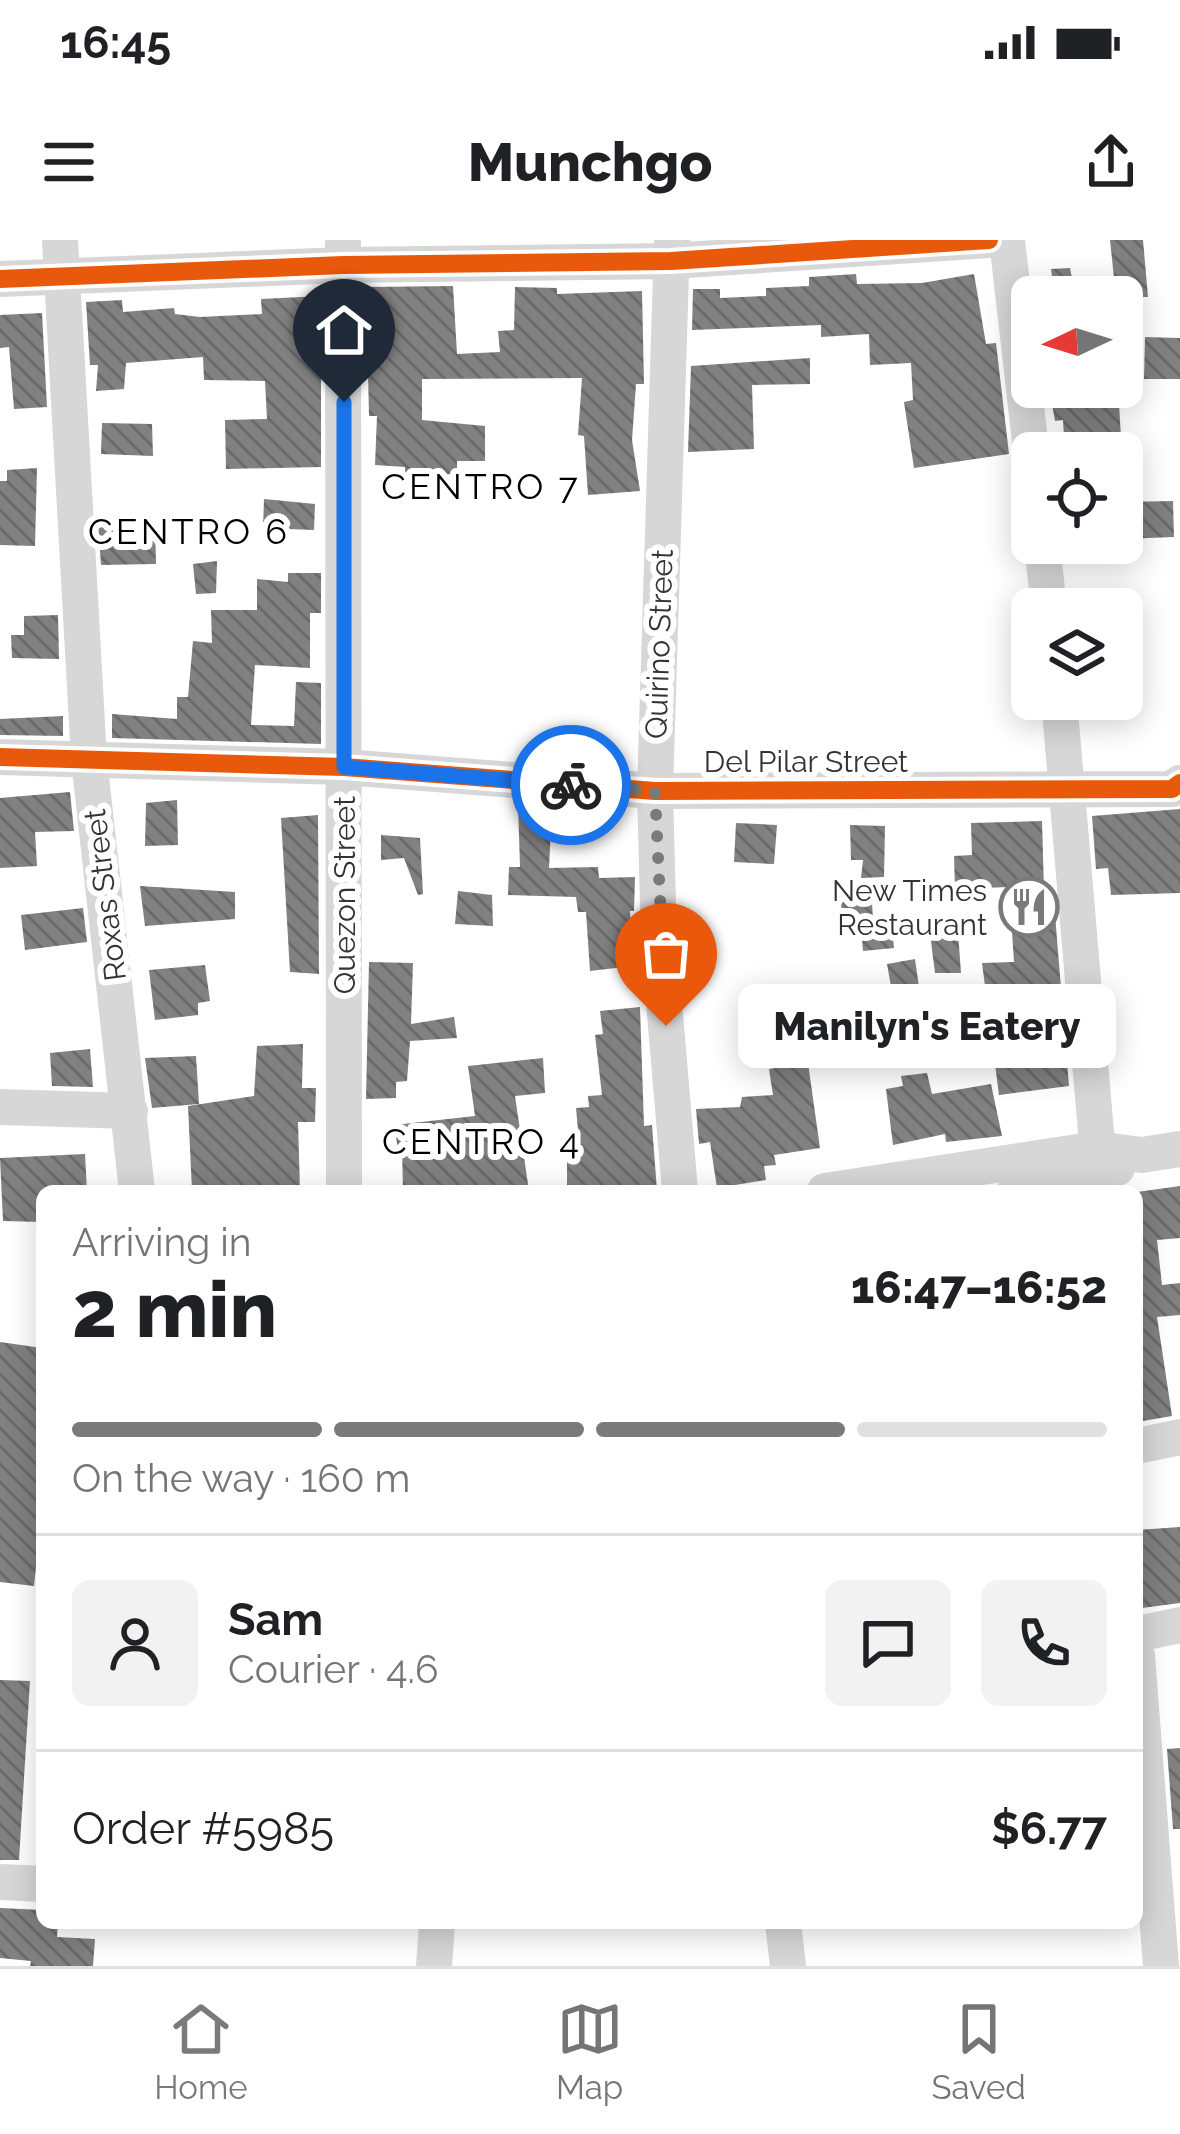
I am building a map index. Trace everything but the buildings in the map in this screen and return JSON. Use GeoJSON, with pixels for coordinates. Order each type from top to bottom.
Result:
{"type":"FeatureCollection","features":[{"type":"Feature","properties":{"kind":"street"},"geometry":{"type":"LineString","coordinates":[[0,279],[59,258],[672,250],[988,240]]}},
{"type":"Feature","properties":{"kind":"street"},"geometry":{"type":"LineString","coordinates":[[1007,240],[1029,432]]}},
{"type":"Feature","properties":{"kind":"street","name":"Quirino Street"},"geometry":{"type":"LineString","coordinates":[[672,250],[655,791],[658,943],[679,1185]]}},
{"type":"Feature","properties":{"kind":"street","name":"Quezon Street"},"geometry":{"type":"LineString","coordinates":[[343,252],[344,1185]]}},
{"type":"Feature","properties":{"kind":"street","name":"Roxas Street"},"geometry":{"type":"LineString","coordinates":[[59,258],[89,759],[136,1185]]}},
{"type":"Feature","properties":{"kind":"street"},"geometry":{"type":"LineString","coordinates":[[1062,720],[1099,1173]]}},
{"type":"Feature","properties":{"kind":"street","name":"Del Pilar Street"},"geometry":{"type":"LineString","coordinates":[[0,757],[344,767],[655,791],[1070,791],[1172,788],[1180,783]]}},
{"type":"Feature","properties":{"kind":"street"},"geometry":{"type":"LineString","coordinates":[[0,1107],[130,1111]]}},
{"type":"Feature","properties":{"kind":"street"},"geometry":{"type":"LineString","coordinates":[[1043,1185],[1099,1173],[1142,1155],[1180,1149]]}},
{"type":"Feature","properties":{"kind":"street"},"geometry":{"type":"LineString","coordinates":[[916,1185],[1099,1173]]}},
{"type":"Feature","properties":{"kind":"street"},"geometry":{"type":"LineString","coordinates":[[1143,1445],[1180,1437]]}},
{"type":"Feature","properties":{"kind":"street"},"geometry":{"type":"LineString","coordinates":[[1143,1633],[1180,1625]]}},
{"type":"Feature","properties":{"kind":"street"},"geometry":{"type":"LineString","coordinates":[[1143,1717],[1161,1966]]}},
{"type":"Feature","properties":{"kind":"street"},"geometry":{"type":"LineString","coordinates":[[0,1882],[36,1883]]}},
{"type":"Feature","properties":{"kind":"street"},"geometry":{"type":"LineString","coordinates":[[434,1966],[436,1929]]}},
{"type":"Feature","properties":{"kind":"street"},"geometry":{"type":"LineString","coordinates":[[784,1929],[788,1966]]}},
{"type":"Feature","properties":{"kind":"cycle path"},"geometry":{"type":"LineString","coordinates":[[0,279],[343,265],[671,261],[989,240]]}},
{"type":"Feature","properties":{"kind":"cycle path"},"geometry":{"type":"LineString","coordinates":[[0,757],[344,767],[655,791],[1172,789],[1180,783]]}},
{"type":"Feature","properties":{"kind":"way so far"},"geometry":{"type":"LineString","coordinates":[[571,785],[655,791],[658,943],[666,1026]]}},
{"type":"Feature","properties":{"kind":"place","name":"New Times Restaurant"},"geometry":{"type":"Point","coordinates":[1029,907]}},
{"type":"Feature","properties":{"kind":"place","name":"Manilyn's Eatery"},"geometry":{"type":"Point","coordinates":[666,1026]}},
{"type":"Feature","properties":{"kind":"district","name":"CENTRO 7"},"geometry":{"type":"Point","coordinates":[481,486]}},
{"type":"Feature","properties":{"kind":"district","name":"CENTRO 6"},"geometry":{"type":"Point","coordinates":[189,531]}},
{"type":"Feature","properties":{"kind":"district","name":"CENTRO 4"},"geometry":{"type":"Point","coordinates":[482,1141]}},
{"type":"Feature","properties":{"kind":"route"},"geometry":{"type":"LineString","coordinates":[[344,402],[344,767],[571,785]]}}]}
